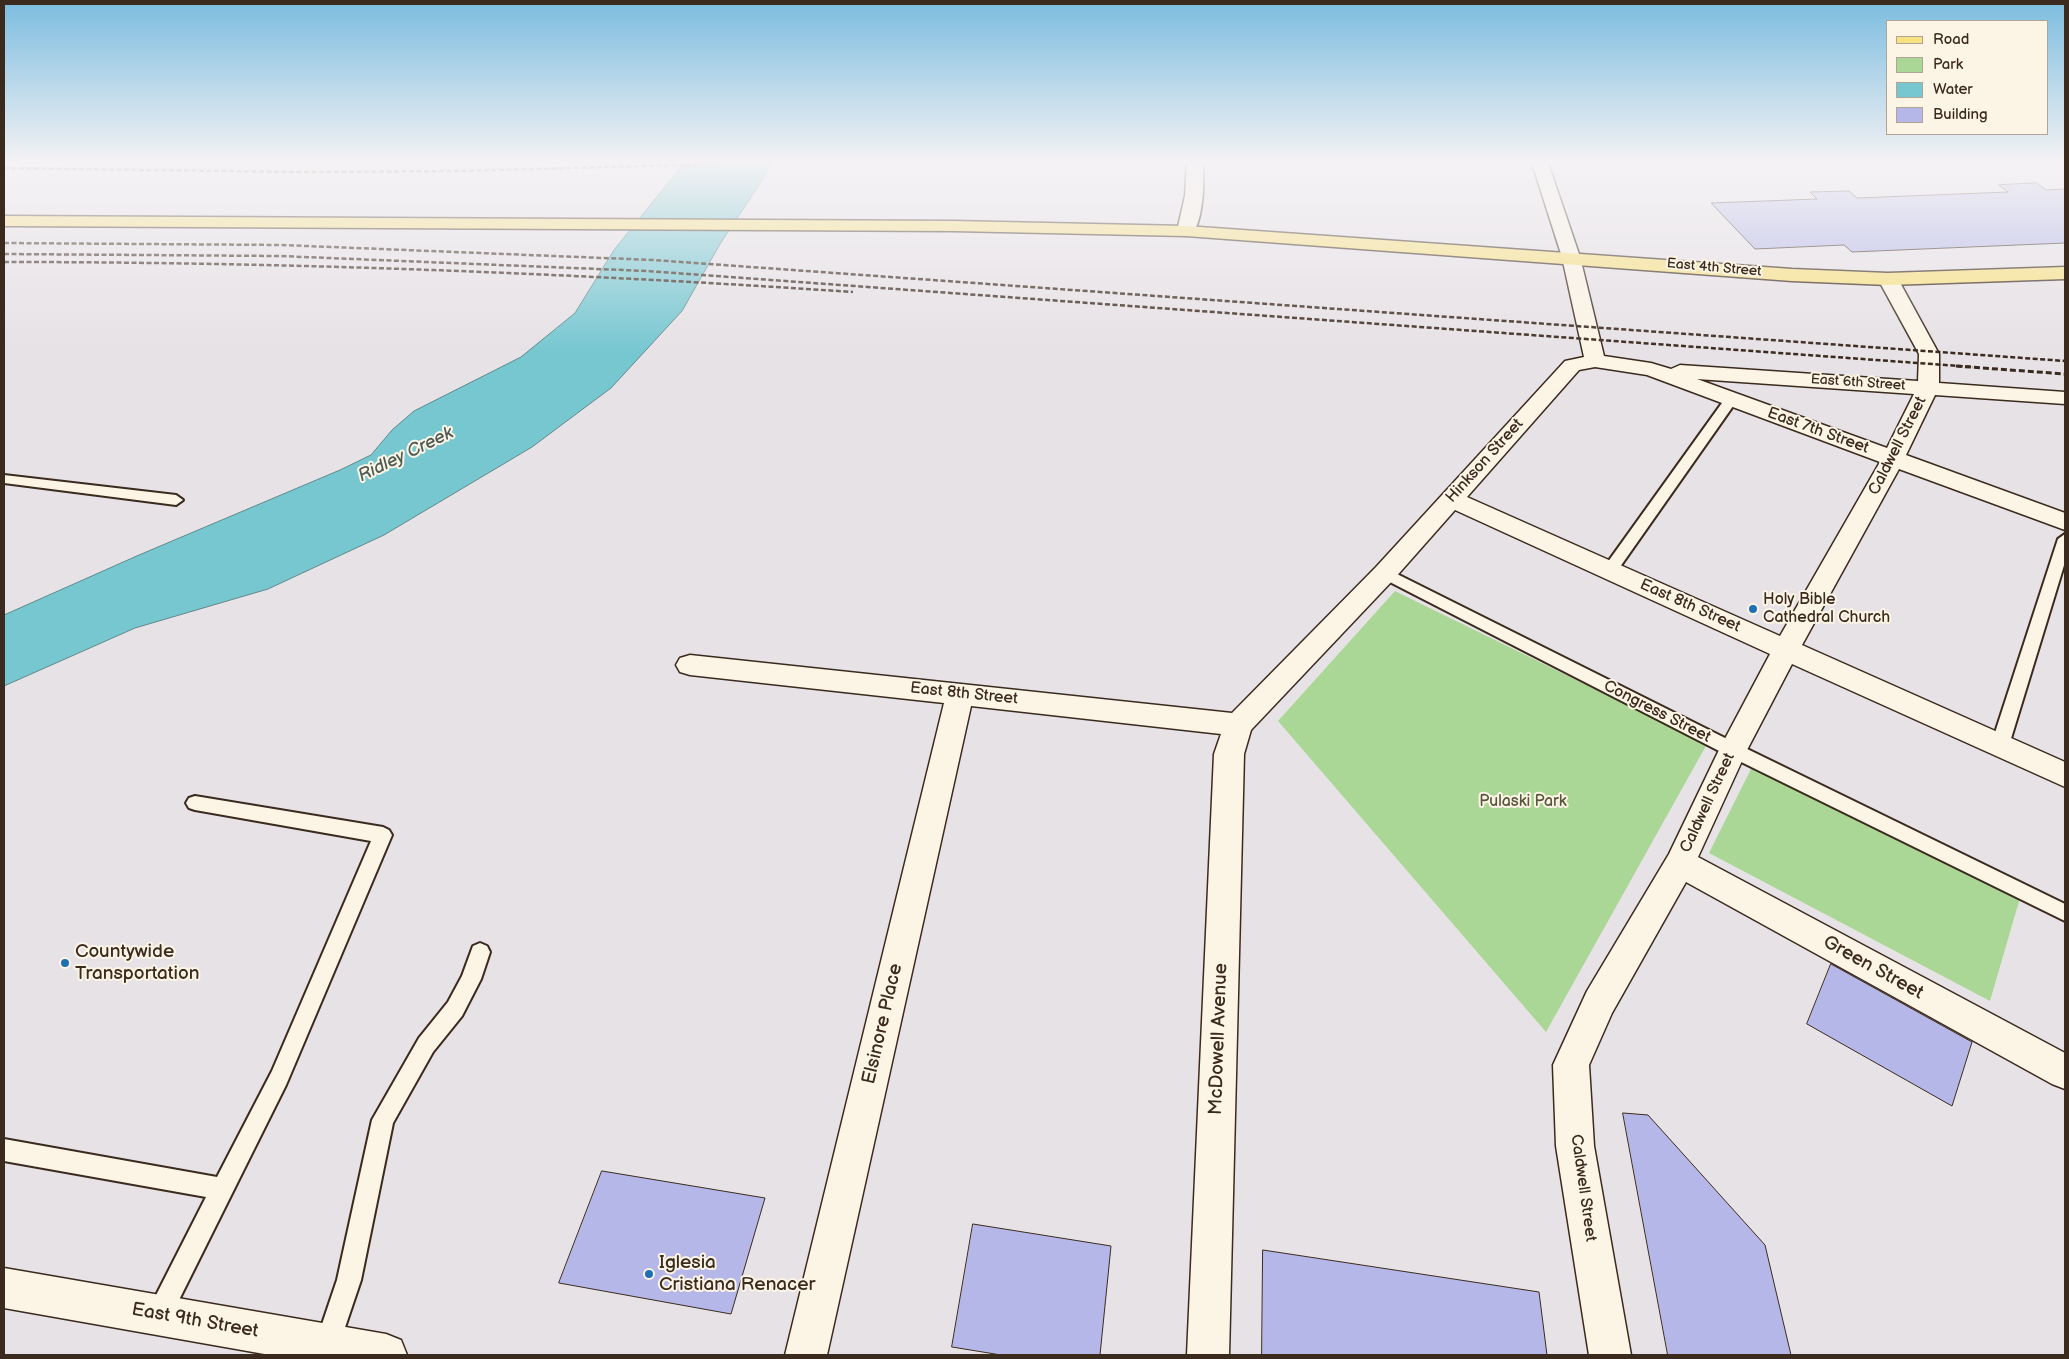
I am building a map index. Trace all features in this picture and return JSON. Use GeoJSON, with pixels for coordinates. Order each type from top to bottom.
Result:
{"type":"FeatureCollection","features":[{"type":"Feature","properties":{"kind":"main road","name":"East 4th Street"},"geometry":{"type":"LineString","coordinates":[[502,223],[954,226],[1186,231],[1571,257],[1792,275],[1888,279],[2065,273]]}},
{"type":"Feature","properties":{"kind":"street"},"geometry":{"type":"LineString","coordinates":[[1186,231],[1188,223]]}},
{"type":"Feature","properties":{"kind":"street"},"geometry":{"type":"LineString","coordinates":[[1560,223],[1571,257],[1595,362]]}},
{"type":"Feature","properties":{"kind":"street","name":"Caldwell Street"},"geometry":{"type":"LineString","coordinates":[[1610,1355],[1575,1146],[1571,1065],[1599,1002],[1680,863],[1733,750],[1786,649],[1893,459],[1928,387],[1929,354],[1888,279]]}},
{"type":"Feature","properties":{"kind":"street","name":"East 7th Street"},"geometry":{"type":"LineString","coordinates":[[1595,362],[1651,369],[2065,522]]}},
{"type":"Feature","properties":{"kind":"street","name":"Hinkson Street"},"geometry":{"type":"LineString","coordinates":[[1238,725],[1385,573],[1572,365],[1595,362]]}},
{"type":"Feature","properties":{"kind":"street","name":"East 6th Street"},"geometry":{"type":"LineString","coordinates":[[1651,369],[2065,398]]}},
{"type":"Feature","properties":{"kind":"street","name":"East 8th Street"},"geometry":{"type":"LineString","coordinates":[[1451,499],[2065,775]]}},
{"type":"Feature","properties":{"kind":"street","name":"East 8th Street"},"geometry":{"type":"LineString","coordinates":[[690,666],[960,693],[1238,725]]}},
{"type":"Feature","properties":{"kind":"street","name":"Elsinore Place"},"geometry":{"type":"LineString","coordinates":[[806,1355],[960,693]]}},
{"type":"Feature","properties":{"kind":"street","name":"McDowell Avenue"},"geometry":{"type":"LineString","coordinates":[[1208,1355],[1230,754],[1238,725]]}},
{"type":"Feature","properties":{"kind":"street","name":"Green Street"},"geometry":{"type":"LineString","coordinates":[[1680,863],[2065,1072]]}},
{"type":"Feature","properties":{"kind":"street","name":"East 9th Street"},"geometry":{"type":"LineString","coordinates":[[4,1288],[386,1355]]}},
{"type":"Feature","properties":{"kind":"lane"},"geometry":{"type":"LineString","coordinates":[[1610,570],[1732,399]]}},
{"type":"Feature","properties":{"kind":"lane"},"geometry":{"type":"LineString","coordinates":[[4,479],[176,500]]}},
{"type":"Feature","properties":{"kind":"lane"},"geometry":{"type":"LineString","coordinates":[[2000,745],[2065,539]]}},
{"type":"Feature","properties":{"kind":"lane","name":"Congress Street"},"geometry":{"type":"LineString","coordinates":[[1385,573],[1733,750],[2065,913]]}},
{"type":"Feature","properties":{"kind":"lane"},"geometry":{"type":"LineString","coordinates":[[158,1315],[279,1078],[383,835],[195,803]]}},
{"type":"Feature","properties":{"kind":"lane"},"geometry":{"type":"LineString","coordinates":[[327,1345],[349,1280],[383,1120],[426,1045],[456,1009],[471,979],[480,952]]}},
{"type":"Feature","properties":{"kind":"lane"},"geometry":{"type":"LineString","coordinates":[[4,1150],[222,1189]]}},
{"type":"Feature","properties":{"kind":"green space","name":"Pulaski Park"},"geometry":{"type":"Polygon","coordinates":[[[1395,591],[1707,744],[1546,1032],[1278,721],[1395,591]]]}},
{"type":"Feature","properties":{"kind":"green space"},"geometry":{"type":"Polygon","coordinates":[[[1752,767],[2020,898],[1990,1001],[1709,853],[1752,767]]]}},
{"type":"Feature","properties":{"kind":"water","name":"Ridley Creek"},"geometry":{"type":"Polygon","coordinates":[[[636,223],[734,223],[682,311],[611,388],[532,447],[384,535],[268,589],[135,628],[4,686],[4,615],[371,455],[392,430],[414,411],[521,357],[575,313],[614,250],[636,223]]]}},
{"type":"Feature","properties":{"kind":"building"},"geometry":{"type":"Polygon","coordinates":[[[1731,223],[2065,223],[2065,243],[1852,252],[1844,245],[1755,249],[1731,223]]]}},
{"type":"Feature","properties":{"kind":"building"},"geometry":{"type":"Polygon","coordinates":[[[1831,964],[1972,1042],[1952,1106],[1807,1024],[1831,964]]]}},
{"type":"Feature","properties":{"kind":"building"},"geometry":{"type":"Polygon","coordinates":[[[1623,1113],[1648,1115],[1765,1245],[1791,1355],[1668,1355],[1623,1113]]]}},
{"type":"Feature","properties":{"kind":"building"},"geometry":{"type":"Polygon","coordinates":[[[602,1171],[765,1198],[731,1314],[559,1283],[602,1171]]]}},
{"type":"Feature","properties":{"kind":"building"},"geometry":{"type":"Polygon","coordinates":[[[973,1224],[1111,1246],[1100,1355],[1001,1355],[952,1347],[973,1224]]]}},
{"type":"Feature","properties":{"kind":"building"},"geometry":{"type":"Polygon","coordinates":[[[1263,1250],[1539,1292],[1547,1355],[1262,1355],[1263,1250]]]}},
{"type":"Feature","properties":{"kind":"railway"},"geometry":{"type":"LineString","coordinates":[[4,243],[282,245],[653,260],[2065,361]]}},
{"type":"Feature","properties":{"kind":"railway"},"geometry":{"type":"LineString","coordinates":[[4,254],[280,256],[647,271],[1973,367]]}},
{"type":"Feature","properties":{"kind":"railway"},"geometry":{"type":"LineString","coordinates":[[4,262],[323,266],[641,279],[853,292]]}},
{"type":"Feature","properties":{"kind":"railway"},"geometry":{"type":"LineString","coordinates":[[1956,366],[2065,374]]}},
{"type":"Feature","properties":{"kind":"place","name":"Holy Bible Cathedral Church"},"geometry":{"type":"Point","coordinates":[1753,609]}},
{"type":"Feature","properties":{"kind":"place","name":"Countywide Transportation"},"geometry":{"type":"Point","coordinates":[65,963]}},
{"type":"Feature","properties":{"kind":"place","name":"Iglesia Cristiana Renacer"},"geometry":{"type":"Point","coordinates":[649,1274]}}]}
